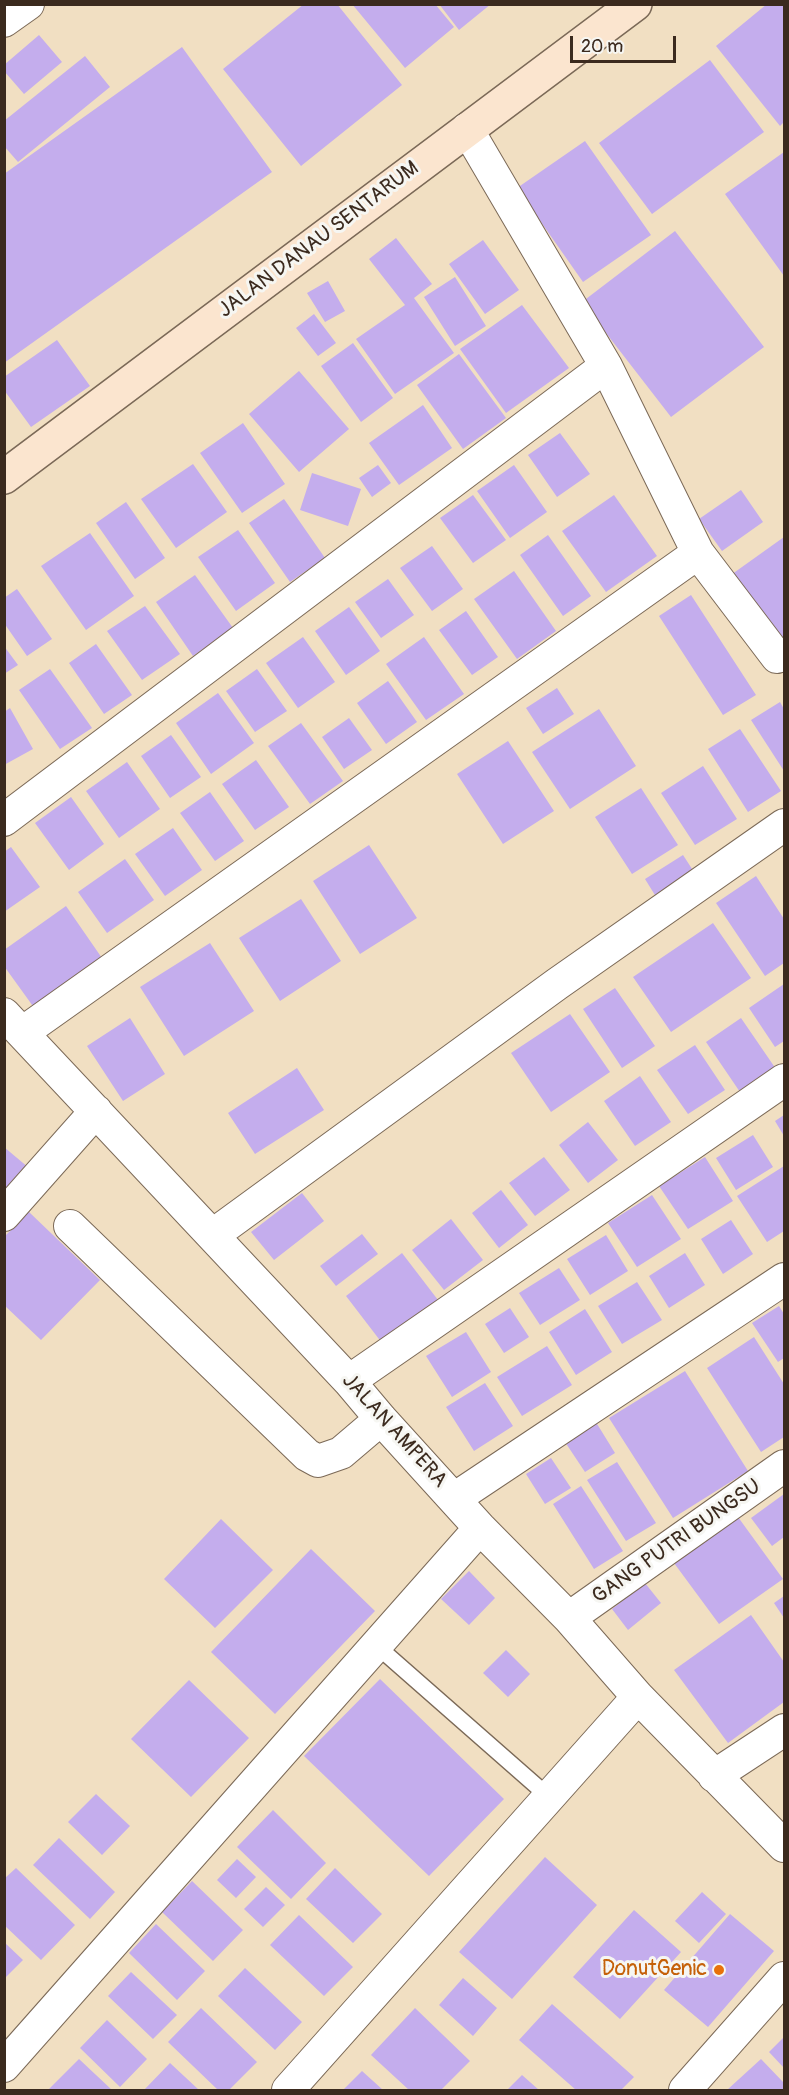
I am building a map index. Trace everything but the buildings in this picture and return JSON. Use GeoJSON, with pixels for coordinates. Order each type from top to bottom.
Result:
{"type":"FeatureCollection","features":[{"type":"Feature","properties":{"kind":"street"},"geometry":{"type":"LineString","coordinates":[[4,21],[28,4]]}},
{"type":"Feature","properties":{"kind":"street","name":"JALAN DANAU SENTARUM"},"geometry":{"type":"LineString","coordinates":[[4,477],[635,4]]}},
{"type":"Feature","properties":{"kind":"street"},"geometry":{"type":"LineString","coordinates":[[467,129],[606,366],[698,553],[777,657]]}},
{"type":"Feature","properties":{"kind":"street"},"geometry":{"type":"LineString","coordinates":[[4,820],[606,366]]}},
{"type":"Feature","properties":{"kind":"street"},"geometry":{"type":"LineString","coordinates":[[13,1024],[698,553]]}},
{"type":"Feature","properties":{"kind":"street"},"geometry":{"type":"LineString","coordinates":[[213,1235],[557,984],[784,825]]}},
{"type":"Feature","properties":{"kind":"street","name":"JALAN AMPERA"},"geometry":{"type":"LineString","coordinates":[[13,1024],[349,1381],[375,1423],[454,1498],[480,1528],[569,1618],[638,1697],[784,1846]]}},
{"type":"Feature","properties":{"kind":"street"},"geometry":{"type":"LineString","coordinates":[[349,1381],[784,1080]]}},
{"type":"Feature","properties":{"kind":"street"},"geometry":{"type":"LineString","coordinates":[[4,1215],[96,1112]]}},
{"type":"Feature","properties":{"kind":"street"},"geometry":{"type":"LineString","coordinates":[[70,1226],[307,1455],[318,1461],[341,1453],[375,1423]]}},
{"type":"Feature","properties":{"kind":"street"},"geometry":{"type":"LineString","coordinates":[[454,1498],[784,1280]]}},
{"type":"Feature","properties":{"kind":"street","name":"GANG PUTRI BUNGSU"},"geometry":{"type":"LineString","coordinates":[[569,1618],[784,1466]]}},
{"type":"Feature","properties":{"kind":"street"},"geometry":{"type":"LineString","coordinates":[[4,2066],[480,1528]]}},
{"type":"Feature","properties":{"kind":"street"},"geometry":{"type":"LineString","coordinates":[[288,2091],[638,1697]]}},
{"type":"Feature","properties":{"kind":"street"},"geometry":{"type":"LineString","coordinates":[[714,1776],[784,1730]]}},
{"type":"Feature","properties":{"kind":"street"},"geometry":{"type":"LineString","coordinates":[[685,2091],[784,1978]]}},
{"type":"Feature","properties":{"kind":"lane"},"geometry":{"type":"LineString","coordinates":[[377,1646],[549,1797]]}},
{"type":"Feature","properties":{"kind":"place","name":"DonutGenic"},"geometry":{"type":"Point","coordinates":[719,1970]}}]}
